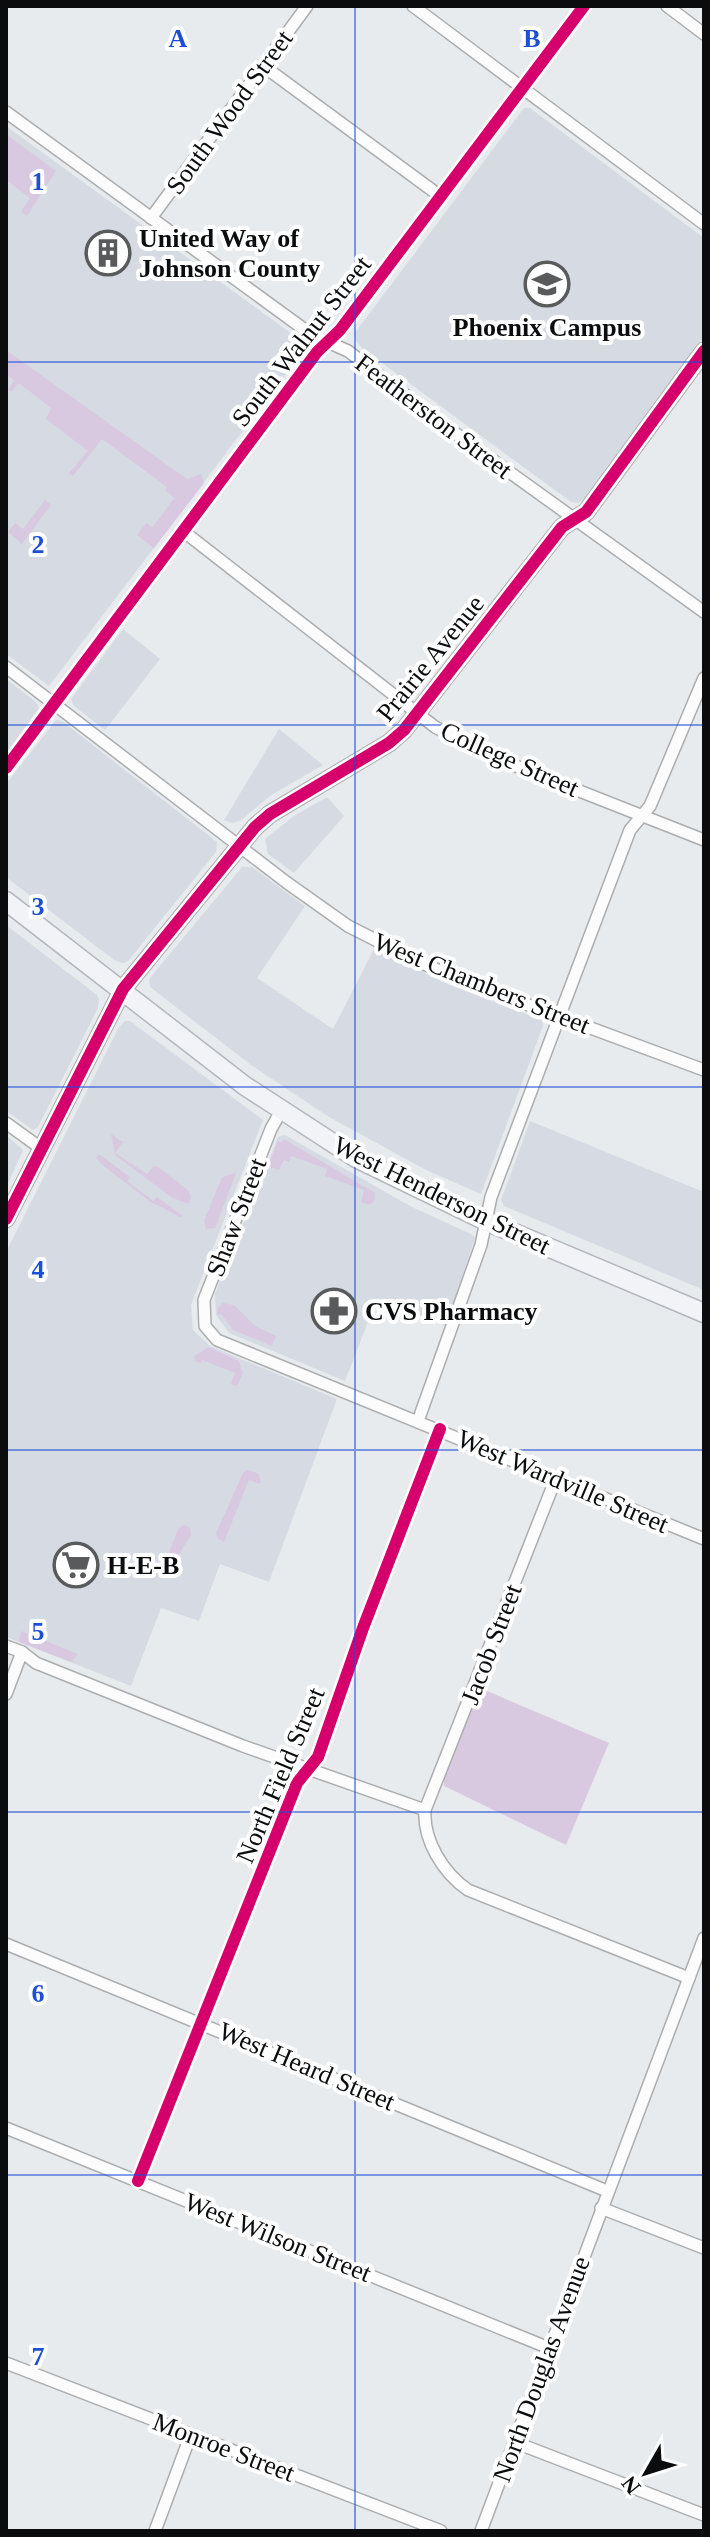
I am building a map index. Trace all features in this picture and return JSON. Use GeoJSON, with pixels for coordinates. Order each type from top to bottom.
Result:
{"type":"FeatureCollection","features":[{"type":"Feature","properties":{"kind":"main road","name":"West Henderson Street"},"geometry":{"type":"LineString","coordinates":[[6,901],[281,1111],[368,1164],[486,1221],[704,1313]]}},
{"type":"Feature","properties":{"kind":"street","name":"South Wood Street"},"geometry":{"type":"LineString","coordinates":[[151,218],[307,6]]}},
{"type":"Feature","properties":{"kind":"street"},"geometry":{"type":"LineString","coordinates":[[413,6],[704,224]]}},
{"type":"Feature","properties":{"kind":"street","name":"South Walnut Street"},"geometry":{"type":"LineString","coordinates":[[6,768],[317,352],[340,330],[584,6]]}},
{"type":"Feature","properties":{"kind":"street"},"geometry":{"type":"LineString","coordinates":[[667,6],[704,34]]}},
{"type":"Feature","properties":{"kind":"street"},"geometry":{"type":"LineString","coordinates":[[262,65],[440,196]]}},
{"type":"Feature","properties":{"kind":"street","name":"Featherston Street"},"geometry":{"type":"LineString","coordinates":[[6,112],[312,335],[348,351],[455,433],[704,612]]}},
{"type":"Feature","properties":{"kind":"street","name":"Prairie Avenue"},"geometry":{"type":"LineString","coordinates":[[6,1219],[123,989],[239,845],[270,814],[389,743],[418,713],[562,527],[586,512],[704,351]]}},
{"type":"Feature","properties":{"kind":"street","name":"College Street"},"geometry":{"type":"LineString","coordinates":[[183,531],[454,738],[494,757],[704,840]]}},
{"type":"Feature","properties":{"kind":"street","name":"West Chambers Street"},"geometry":{"type":"LineString","coordinates":[[6,667],[348,926],[418,962],[704,1070]]}},
{"type":"Feature","properties":{"kind":"street"},"geometry":{"type":"LineString","coordinates":[[418,1421],[481,1245],[491,1197],[630,830],[651,806],[704,678]]}},
{"type":"Feature","properties":{"kind":"street","name":"Shaw Street"},"geometry":{"type":"LineString","coordinates":[[205,1326],[204,1300],[207,1291],[271,1129],[281,1111]]}},
{"type":"Feature","properties":{"kind":"street"},"geometry":{"type":"LineString","coordinates":[[6,1123],[42,1149]]}},
{"type":"Feature","properties":{"kind":"street","name":"West Wardville Street"},"geometry":{"type":"LineString","coordinates":[[205,1326],[217,1340],[704,1539]]}},
{"type":"Feature","properties":{"kind":"street","name":"North Field Street"},"geometry":{"type":"LineString","coordinates":[[138,2181],[297,1783],[318,1757],[363,1628],[440,1429]]}},
{"type":"Feature","properties":{"kind":"street","name":"Jacob Street"},"geometry":{"type":"LineString","coordinates":[[425,1810],[556,1478]]}},
{"type":"Feature","properties":{"kind":"street"},"geometry":{"type":"LineString","coordinates":[[6,1646],[22,1652],[36,1663],[243,1746],[425,1810],[424,1822],[442,1863],[452,1879],[468,1890],[689,1978]]}},
{"type":"Feature","properties":{"kind":"street"},"geometry":{"type":"LineString","coordinates":[[6,1694],[22,1652]]}},
{"type":"Feature","properties":{"kind":"street"},"geometry":{"type":"LineString","coordinates":[[607,2191],[704,1938]]}},
{"type":"Feature","properties":{"kind":"street","name":"West Heard Street"},"geometry":{"type":"LineString","coordinates":[[6,1944],[607,2191]]}},
{"type":"Feature","properties":{"kind":"street","name":"West Wilson Street"},"geometry":{"type":"LineString","coordinates":[[6,2128],[549,2348]]}},
{"type":"Feature","properties":{"kind":"street","name":"North Douglas Avenue"},"geometry":{"type":"LineString","coordinates":[[481,2531],[607,2191]]}},
{"type":"Feature","properties":{"kind":"street"},"geometry":{"type":"LineString","coordinates":[[601,2208],[704,2248]]}},
{"type":"Feature","properties":{"kind":"street","name":"Monroe Street"},"geometry":{"type":"LineString","coordinates":[[6,2363],[441,2531]]}},
{"type":"Feature","properties":{"kind":"street"},"geometry":{"type":"LineString","coordinates":[[155,2531],[191,2434]]}},
{"type":"Feature","properties":{"kind":"street"},"geometry":{"type":"LineString","coordinates":[[514,2442],[704,2515]]}},
{"type":"Feature","properties":{"kind":"shaded area","name":"Phoenix Campus"},"geometry":{"type":"Polygon","coordinates":[[[524,108],[530,108],[704,238],[704,336],[584,500],[578,503],[571,502],[363,349],[354,334],[524,108]]]}},
{"type":"Feature","properties":{"kind":"shaded area"},"geometry":{"type":"Polygon","coordinates":[[[6,126],[299,339],[303,346],[302,353],[49,686],[6,654],[6,126]]]}},
{"type":"Feature","properties":{"kind":"shaded area"},"geometry":{"type":"Polygon","coordinates":[[[6,134],[56,171],[27,216],[21,212],[30,198],[6,180],[6,134]]]}},
{"type":"Feature","properties":{"kind":"shaded area"},"geometry":{"type":"Polygon","coordinates":[[[6,350],[187,479],[201,474],[204,483],[154,548],[137,535],[146,523],[153,527],[174,498],[165,490],[167,487],[102,439],[73,476],[69,473],[88,451],[46,419],[51,408],[19,383],[12,391],[8,390],[14,380],[6,374],[6,350]]]}},
{"type":"Feature","properties":{"kind":"shaded area"},"geometry":{"type":"Polygon","coordinates":[[[45,500],[51,505],[22,544],[8,532],[15,523],[23,529],[45,500]]]}},
{"type":"Feature","properties":{"kind":"shaded area"},"geometry":{"type":"Polygon","coordinates":[[[123,629],[160,659],[105,730],[74,706],[71,699],[123,629]]]}},
{"type":"Feature","properties":{"kind":"shaded area"},"geometry":{"type":"Polygon","coordinates":[[[6,679],[36,702],[39,708],[6,754],[6,679]]]}},
{"type":"Feature","properties":{"kind":"shaded area"},"geometry":{"type":"Polygon","coordinates":[[[56,720],[62,721],[217,842],[216,852],[128,961],[123,963],[114,960],[6,877],[6,784],[56,720]]]}},
{"type":"Feature","properties":{"kind":"shaded area"},"geometry":{"type":"Polygon","coordinates":[[[279,729],[323,765],[270,796],[240,821],[232,823],[224,820],[279,729]]]}},
{"type":"Feature","properties":{"kind":"shaded area"},"geometry":{"type":"Polygon","coordinates":[[[327,797],[344,816],[294,873],[268,854],[265,839],[294,816],[327,797]]]}},
{"type":"Feature","properties":{"kind":"shaded area"},"geometry":{"type":"Polygon","coordinates":[[[242,867],[252,867],[305,906],[257,978],[333,1029],[374,949],[450,985],[542,1020],[543,1026],[481,1194],[426,1170],[329,1117],[251,1065],[150,987],[149,979],[242,867]]]}},
{"type":"Feature","properties":{"kind":"shaded area"},"geometry":{"type":"Polygon","coordinates":[[[6,925],[97,995],[99,1000],[98,1008],[38,1127],[33,1130],[6,1111],[6,925]]]}},
{"type":"Feature","properties":{"kind":"shaded area"},"geometry":{"type":"Polygon","coordinates":[[[130,1021],[263,1120],[191,1305],[193,1330],[210,1346],[337,1399],[269,1582],[220,1564],[199,1621],[161,1608],[131,1686],[6,1637],[6,1252],[119,1027],[130,1021]]]}},
{"type":"Feature","properties":{"kind":"shaded area"},"geometry":{"type":"Polygon","coordinates":[[[530,1121],[704,1192],[704,1290],[504,1206],[501,1200],[530,1121]]]}},
{"type":"Feature","properties":{"kind":"shaded area"},"geometry":{"type":"Polygon","coordinates":[[[111,1134],[123,1142],[115,1153],[147,1174],[157,1166],[189,1191],[191,1198],[188,1204],[171,1197],[115,1155],[111,1134]]]}},
{"type":"Feature","properties":{"kind":"shaded area"},"geometry":{"type":"Polygon","coordinates":[[[6,1135],[23,1150],[6,1188],[6,1135]]]}},
{"type":"Feature","properties":{"kind":"shaded area"},"geometry":{"type":"Polygon","coordinates":[[[285,1135],[412,1207],[475,1238],[446,1326],[377,1299],[345,1381],[229,1333],[216,1315],[215,1294],[278,1137],[285,1135]]]}},
{"type":"Feature","properties":{"kind":"shaded area"},"geometry":{"type":"Polygon","coordinates":[[[284,1139],[375,1193],[374,1202],[369,1205],[361,1202],[364,1190],[325,1176],[327,1169],[291,1156],[289,1162],[284,1160],[279,1170],[268,1166],[278,1141],[280,1143],[284,1139]]]}},
{"type":"Feature","properties":{"kind":"shaded area"},"geometry":{"type":"Polygon","coordinates":[[[99,1154],[130,1177],[127,1181],[153,1201],[157,1197],[183,1216],[149,1201],[101,1164],[96,1158],[99,1154]]]}},
{"type":"Feature","properties":{"kind":"shaded area"},"geometry":{"type":"Polygon","coordinates":[[[236,1173],[215,1228],[206,1229],[204,1221],[222,1177],[236,1173]]]}},
{"type":"Feature","properties":{"kind":"shaded area"},"geometry":{"type":"Polygon","coordinates":[[[223,1303],[234,1305],[255,1326],[276,1336],[272,1346],[233,1330],[221,1314],[217,1315],[223,1303]]]}},
{"type":"Feature","properties":{"kind":"shaded area"},"geometry":{"type":"Polygon","coordinates":[[[209,1347],[239,1361],[243,1373],[237,1386],[231,1384],[235,1373],[202,1360],[201,1363],[195,1361],[194,1356],[209,1347]]]}},
{"type":"Feature","properties":{"kind":"shaded area"},"geometry":{"type":"Polygon","coordinates":[[[247,1470],[258,1473],[261,1481],[259,1484],[249,1480],[224,1542],[217,1538],[216,1533],[247,1470]]]}},
{"type":"Feature","properties":{"kind":"shaded area"},"geometry":{"type":"Polygon","coordinates":[[[184,1525],[190,1528],[191,1535],[168,1567],[165,1563],[178,1529],[184,1525]]]}},
{"type":"Feature","properties":{"kind":"shaded area"},"geometry":{"type":"Polygon","coordinates":[[[21,1631],[78,1654],[71,1662],[19,1642],[21,1631]]]}},
{"type":"Feature","properties":{"kind":"shaded area"},"geometry":{"type":"Polygon","coordinates":[[[480,1688],[609,1743],[566,1845],[444,1786],[444,1777],[480,1688]]]}},
{"type":"Feature","properties":{"kind":"cycle path"},"geometry":{"type":"LineString","coordinates":[[6,768],[317,352],[340,330],[584,6]]}},
{"type":"Feature","properties":{"kind":"cycle path"},"geometry":{"type":"LineString","coordinates":[[6,1219],[123,989],[255,827],[270,814],[389,743],[404,730],[562,527],[586,512],[704,351]]}},
{"type":"Feature","properties":{"kind":"cycle path"},"geometry":{"type":"LineString","coordinates":[[138,2181],[297,1783],[318,1757],[363,1628],[440,1429]]}},
{"type":"Feature","properties":{"kind":"place","name":"United Way of Johnson County"},"geometry":{"type":"Point","coordinates":[108,253]}},
{"type":"Feature","properties":{"kind":"place","name":"Phoenix Campus"},"geometry":{"type":"Point","coordinates":[547,284]}},
{"type":"Feature","properties":{"kind":"place","name":"CVS Pharmacy"},"geometry":{"type":"Point","coordinates":[334,1311]}},
{"type":"Feature","properties":{"kind":"place","name":"H-E-B"},"geometry":{"type":"Point","coordinates":[76,1565]}}]}
